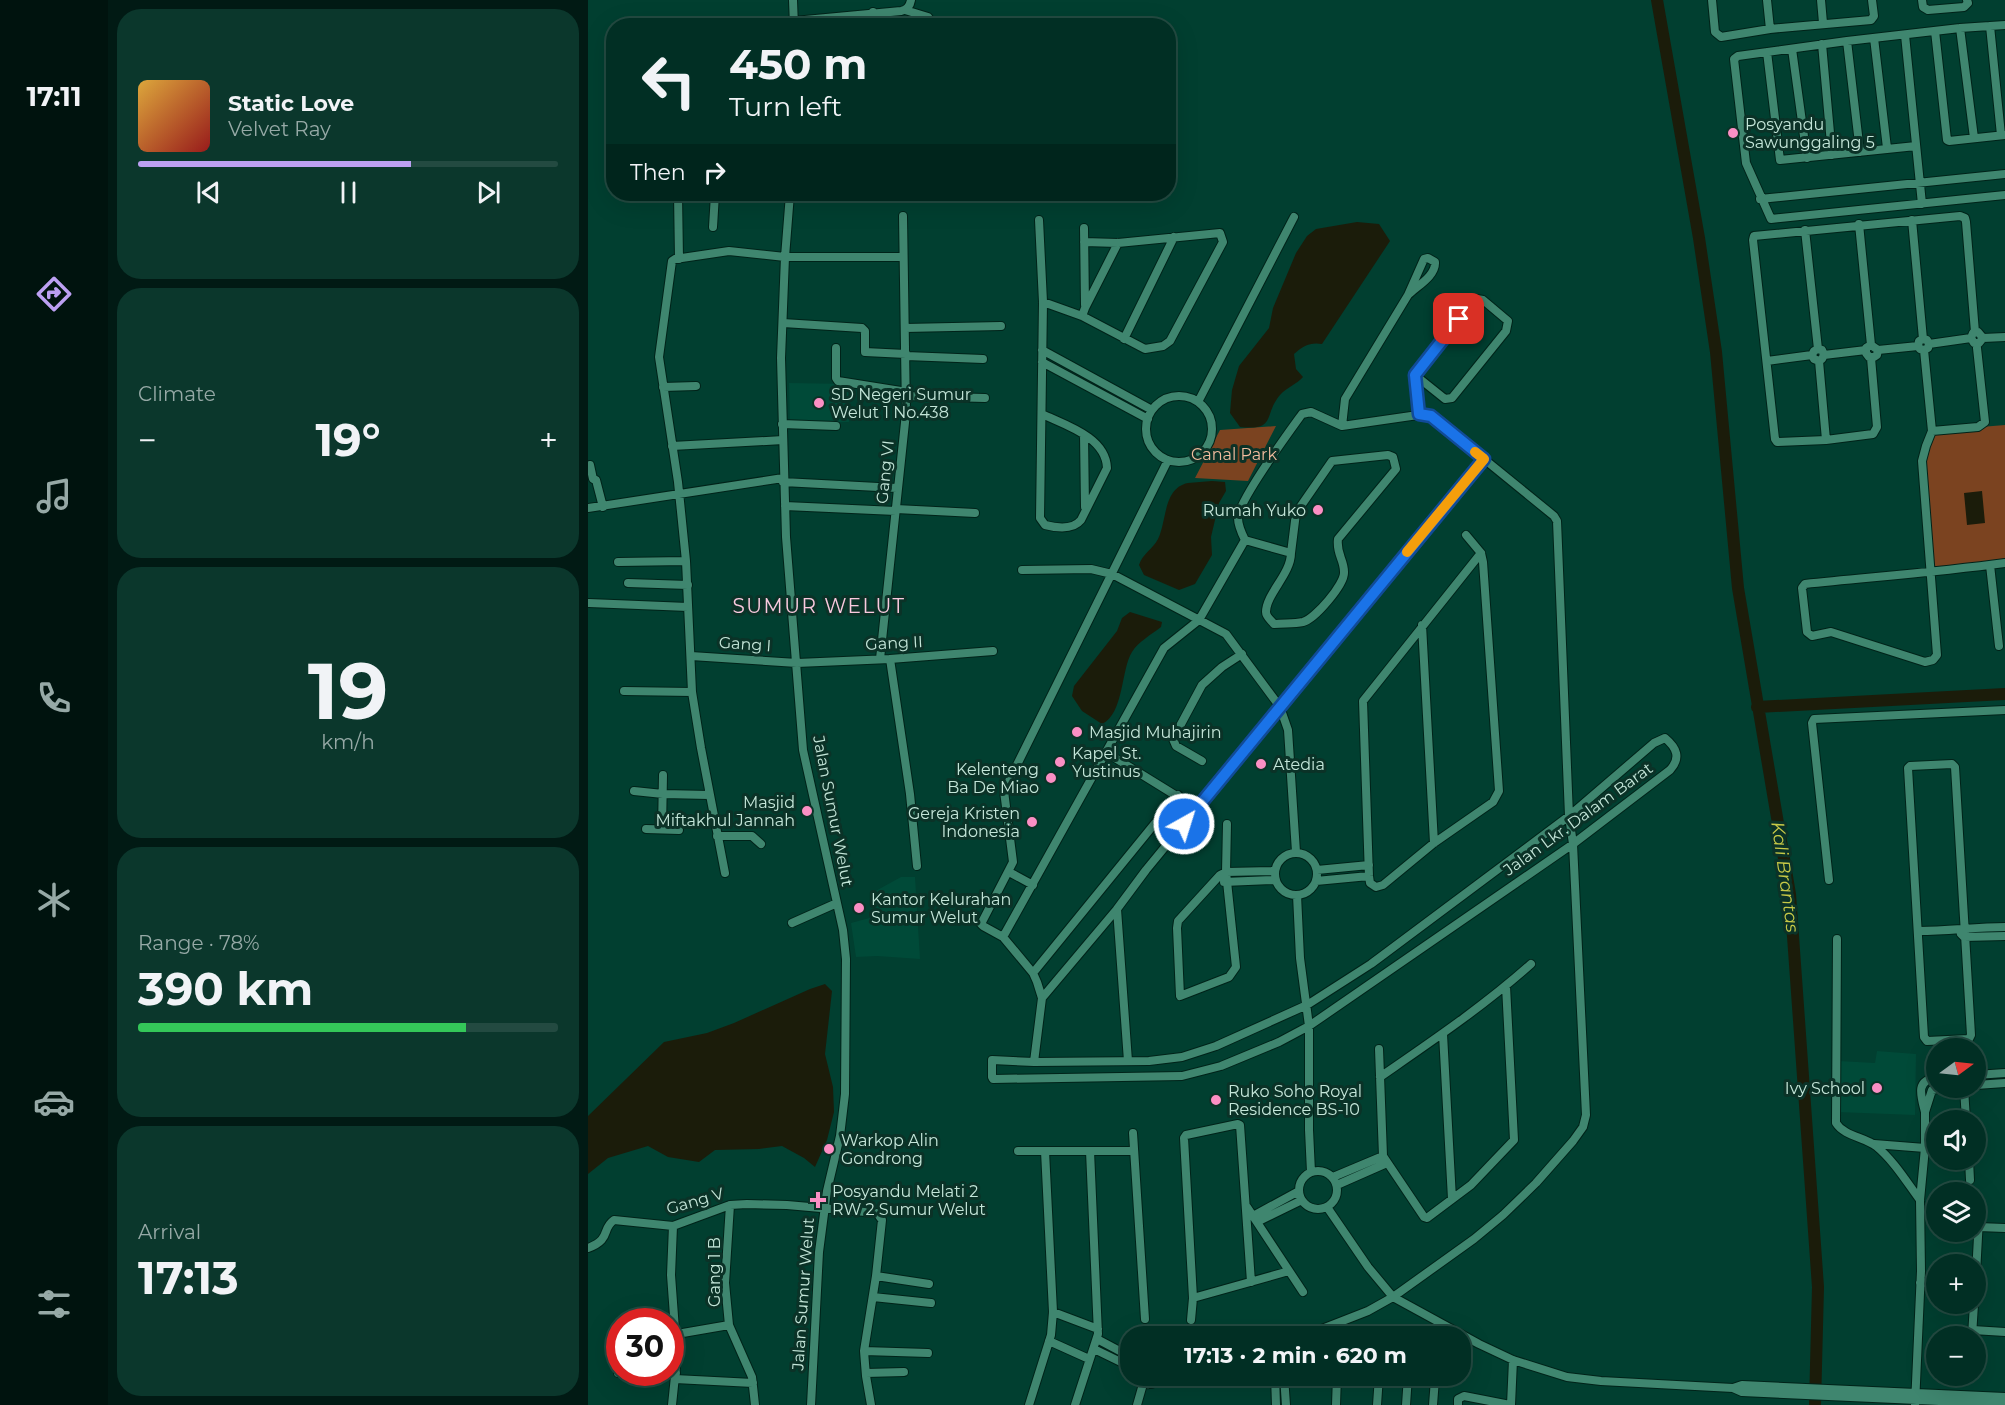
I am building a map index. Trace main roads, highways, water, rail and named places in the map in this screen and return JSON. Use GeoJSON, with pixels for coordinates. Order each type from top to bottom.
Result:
{"type":"FeatureCollection","features":[{"type":"Feature","properties":{"kind":"waterway","name":"Kali Brantas"},"geometry":{"type":"LineString","coordinates":[[1657,0],[1699,238],[1716,352],[1738,588],[1790,894],[1818,1287],[1815,1405]]}},
{"type":"Feature","properties":{"kind":"waterway"},"geometry":{"type":"LineString","coordinates":[[1757,707],[2005,694]]}},
{"type":"Feature","properties":{"kind":"place","name":"Posyandu Sawunggaling 5"},"geometry":{"type":"Point","coordinates":[1733,133]}},
{"type":"Feature","properties":{"kind":"place","name":"SD Negeri Sumur Welut 1 No.438"},"geometry":{"type":"Point","coordinates":[819,403]}},
{"type":"Feature","properties":{"kind":"place","name":"Rumah Yuko"},"geometry":{"type":"Point","coordinates":[1318,510]}},
{"type":"Feature","properties":{"kind":"place","name":"Masjid Muhajirin"},"geometry":{"type":"Point","coordinates":[1077,732]}},
{"type":"Feature","properties":{"kind":"place","name":"Kapel St. Yustinus"},"geometry":{"type":"Point","coordinates":[1060,762]}},
{"type":"Feature","properties":{"kind":"place","name":"Atedia"},"geometry":{"type":"Point","coordinates":[1261,764]}},
{"type":"Feature","properties":{"kind":"place","name":"Kelenteng Ba De Miao"},"geometry":{"type":"Point","coordinates":[1051,778]}},
{"type":"Feature","properties":{"kind":"place","name":"Masjid Miftakhul Jannah"},"geometry":{"type":"Point","coordinates":[807,811]}},
{"type":"Feature","properties":{"kind":"place","name":"Gereja Kristen Indonesia"},"geometry":{"type":"Point","coordinates":[1032,822]}},
{"type":"Feature","properties":{"kind":"place","name":"Kantor Kelurahan Sumur Welut"},"geometry":{"type":"Point","coordinates":[859,908]}},
{"type":"Feature","properties":{"kind":"place","name":"Ivy School"},"geometry":{"type":"Point","coordinates":[1877,1088]}},
{"type":"Feature","properties":{"kind":"place","name":"Ruko Soho Royal Residence BS-10"},"geometry":{"type":"Point","coordinates":[1216,1100]}},
{"type":"Feature","properties":{"kind":"place","name":"Warkop Alin Gondrong"},"geometry":{"type":"Point","coordinates":[829,1149]}},
{"type":"Feature","properties":{"kind":"place","name":"Posyandu Melati 2 RW 2 Sumur Welut"},"geometry":{"type":"Point","coordinates":[818,1200]}},
{"type":"Feature","properties":{"kind":"district","name":"SUMUR WELUT"},"geometry":{"type":"Point","coordinates":[819,606]}},
{"type":"Feature","properties":{"kind":"park label","name":"Canal Park"},"geometry":{"type":"Point","coordinates":[1234,454]}}]}
